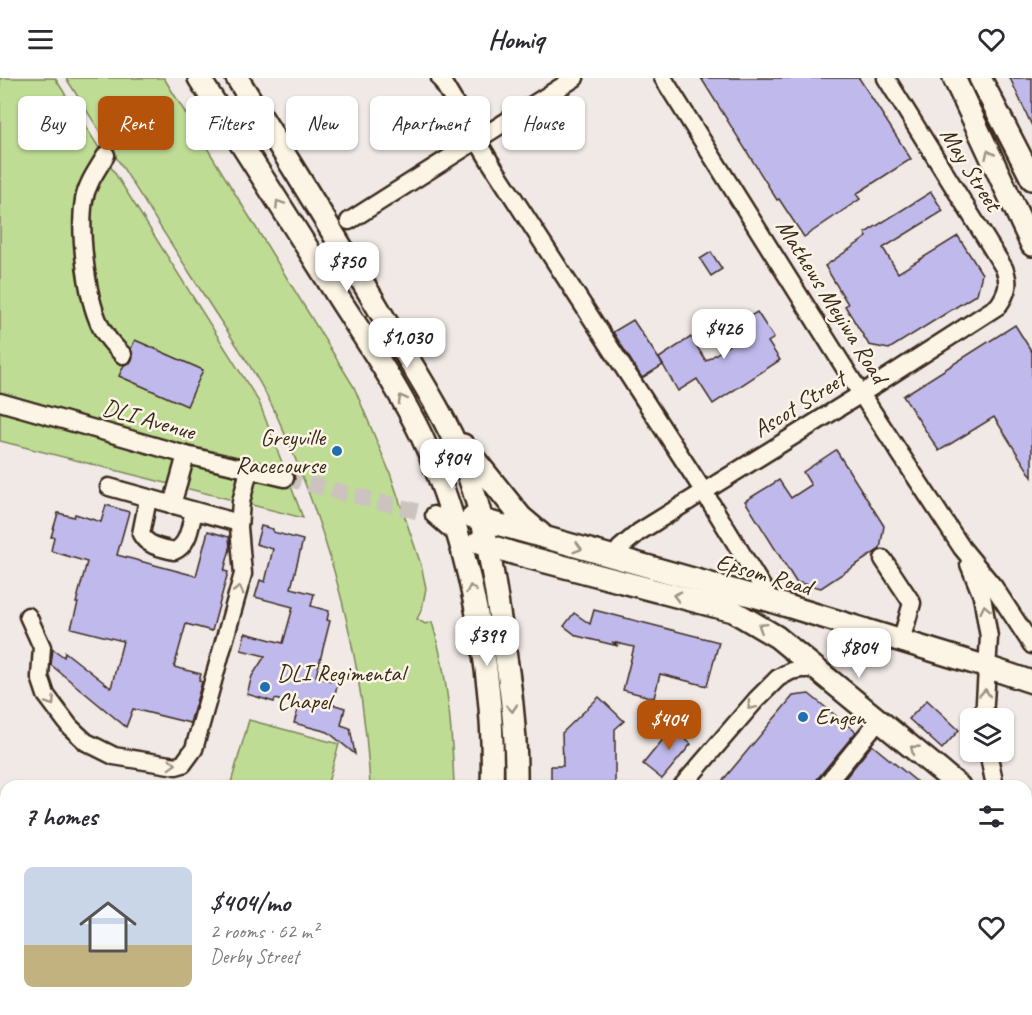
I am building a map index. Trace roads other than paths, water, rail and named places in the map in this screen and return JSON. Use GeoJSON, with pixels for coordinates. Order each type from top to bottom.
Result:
{"type":"FeatureCollection","features":[{"type":"Feature","properties":{"kind":"main road"},"geometry":{"type":"LineString","coordinates":[[199,78],[399,394],[422,436],[436,513],[458,535],[468,572],[490,709],[492,780]]}},
{"type":"Feature","properties":{"kind":"main road"},"geometry":{"type":"LineString","coordinates":[[237,78],[343,229],[463,460],[488,546],[512,701],[516,780]]}},
{"type":"Feature","properties":{"kind":"main road"},"geometry":{"type":"LineString","coordinates":[[954,78],[1032,245]]}},
{"type":"Feature","properties":{"kind":"main road"},"geometry":{"type":"LineString","coordinates":[[980,78],[1032,179]]}},
{"type":"Feature","properties":{"kind":"main road"},"geometry":{"type":"LineString","coordinates":[[311,253],[343,229]]}},
{"type":"Feature","properties":{"kind":"main road"},"geometry":{"type":"LineString","coordinates":[[446,424],[521,517],[545,538]]}},
{"type":"Feature","properties":{"kind":"main road","name":"Epsom Road"},"geometry":{"type":"LineString","coordinates":[[436,513],[481,519],[771,601],[1032,682]]}},
{"type":"Feature","properties":{"kind":"main road","name":"Epsom Road"},"geometry":{"type":"LineString","coordinates":[[458,535],[488,546],[733,611],[766,629],[953,780]]}},
{"type":"Feature","properties":{"kind":"street"},"geometry":{"type":"LineString","coordinates":[[440,78],[451,96]]}},
{"type":"Feature","properties":{"kind":"street"},"geometry":{"type":"LineString","coordinates":[[490,131],[553,84],[575,78]]}},
{"type":"Feature","properties":{"kind":"street","name":"Mathews Meyiwa Road"},"geometry":{"type":"LineString","coordinates":[[663,78],[861,394],[962,549],[994,587],[1032,645]]}},
{"type":"Feature","properties":{"kind":"street","name":"May Street"},"geometry":{"type":"LineString","coordinates":[[885,78],[1004,268],[1008,288]]}},
{"type":"Feature","properties":{"kind":"street"},"geometry":{"type":"LineString","coordinates":[[343,229],[463,150]]}},
{"type":"Feature","properties":{"kind":"street"},"geometry":{"type":"LineString","coordinates":[[484,150],[704,492],[771,601]]}},
{"type":"Feature","properties":{"kind":"street"},"geometry":{"type":"LineString","coordinates":[[106,155],[93,176],[84,199],[82,222],[89,285],[97,319],[105,334],[123,356]]}},
{"type":"Feature","properties":{"kind":"street","name":"Ascot Street"},"geometry":{"type":"LineString","coordinates":[[614,558],[620,548],[639,532],[998,306],[1008,288]]}},
{"type":"Feature","properties":{"kind":"street","name":"DLI Avenue"},"geometry":{"type":"LineString","coordinates":[[0,402],[186,455],[285,478]]}},
{"type":"Feature","properties":{"kind":"street"},"geometry":{"type":"LineString","coordinates":[[172,505],[186,455]]}},
{"type":"Feature","properties":{"kind":"street"},"geometry":{"type":"LineString","coordinates":[[28,616],[42,647],[39,667],[46,696],[70,727],[86,742],[114,756],[176,766],[183,764],[194,749],[243,574],[239,523],[241,502],[249,470]]}},
{"type":"Feature","properties":{"kind":"street"},"geometry":{"type":"LineString","coordinates":[[109,487],[239,523]]}},
{"type":"Feature","properties":{"kind":"street"},"geometry":{"type":"LineString","coordinates":[[148,499],[141,534],[148,543],[174,551],[182,548],[186,541],[194,512]]}},
{"type":"Feature","properties":{"kind":"street","name":"Mathews Meyiwa Road"},"geometry":{"type":"LineString","coordinates":[[962,549],[982,596],[987,617],[989,640],[985,708]]}},
{"type":"Feature","properties":{"kind":"street"},"geometry":{"type":"LineString","coordinates":[[883,559],[912,603],[901,641]]}},
{"type":"Feature","properties":{"kind":"street"},"geometry":{"type":"LineString","coordinates":[[687,780],[778,678],[791,671],[817,669]]}},
{"type":"Feature","properties":{"kind":"street"},"geometry":{"type":"LineString","coordinates":[[830,780],[879,721]]}},
{"type":"Feature","properties":{"kind":"street"},"geometry":{"type":"LineString","coordinates":[[990,762],[994,780]]}},
{"type":"Feature","properties":{"kind":"tunnel"},"geometry":{"type":"LineString","coordinates":[[285,478],[424,513]]}},
{"type":"Feature","properties":{"kind":"place","name":"Greyville Racecourse"},"geometry":{"type":"Point","coordinates":[337,451]}},
{"type":"Feature","properties":{"kind":"place","name":"DLI Regimental Chapel"},"geometry":{"type":"Point","coordinates":[265,687]}},
{"type":"Feature","properties":{"kind":"place","name":"Engen"},"geometry":{"type":"Point","coordinates":[803,717]}}]}
